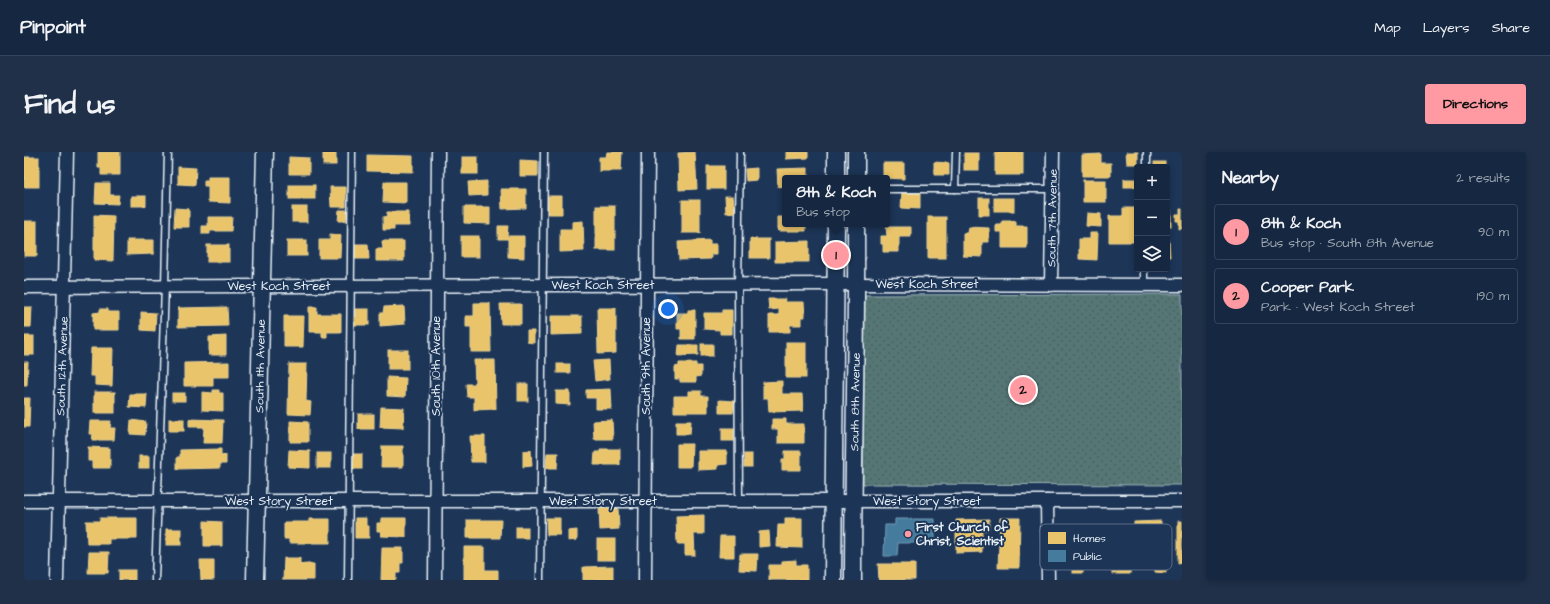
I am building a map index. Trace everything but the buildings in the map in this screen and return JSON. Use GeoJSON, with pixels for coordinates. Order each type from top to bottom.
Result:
{"type":"FeatureCollection","features":[{"type":"Feature","properties":{"kind":"street","name":"South 12th Avenue"},"geometry":{"type":"LineString","coordinates":[[57,580],[67,152]]}},
{"type":"Feature","properties":{"kind":"street","name":"South 11th Avenue"},"geometry":{"type":"LineString","coordinates":[[255,580],[265,152]]}},
{"type":"Feature","properties":{"kind":"street","name":"South 10th Avenue"},"geometry":{"type":"LineString","coordinates":[[435,580],[438,152]]}},
{"type":"Feature","properties":{"kind":"street","name":"South 9th Avenue"},"geometry":{"type":"LineString","coordinates":[[645,580],[648,152]]}},
{"type":"Feature","properties":{"kind":"street"},"geometry":{"type":"LineString","coordinates":[[836,152],[836,175]]}},
{"type":"Feature","properties":{"kind":"street"},"geometry":{"type":"LineString","coordinates":[[856,152],[856,175]]}},
{"type":"Feature","properties":{"kind":"street","name":"South 7th Avenue"},"geometry":{"type":"LineString","coordinates":[[1051,285],[1053,152]]}},
{"type":"Feature","properties":{"kind":"street","name":"South 8th Avenue"},"geometry":{"type":"LineString","coordinates":[[833,580],[836,227]]}},
{"type":"Feature","properties":{"kind":"street","name":"South 8th Avenue"},"geometry":{"type":"LineString","coordinates":[[853,580],[857,284],[856,227]]}},
{"type":"Feature","properties":{"kind":"street","name":"West Koch Street"},"geometry":{"type":"LineString","coordinates":[[24,286],[836,284],[1182,285]]}},
{"type":"Feature","properties":{"kind":"street","name":"West Story Street"},"geometry":{"type":"LineString","coordinates":[[24,501],[1182,501]]}},
{"type":"Feature","properties":{"kind":"street"},"geometry":{"type":"LineString","coordinates":[[1047,501],[1047,524]]}},
{"type":"Feature","properties":{"kind":"street"},"geometry":{"type":"LineString","coordinates":[[1048,570],[1048,580]]}},
{"type":"Feature","properties":{"kind":"lane"},"geometry":{"type":"LineString","coordinates":[[155,580],[168,152]]}},
{"type":"Feature","properties":{"kind":"lane"},"geometry":{"type":"LineString","coordinates":[[348,580],[352,152]]}},
{"type":"Feature","properties":{"kind":"lane"},"geometry":{"type":"LineString","coordinates":[[540,580],[542,501],[544,152]]}},
{"type":"Feature","properties":{"kind":"lane"},"geometry":{"type":"LineString","coordinates":[[739,501],[738,285],[740,152]]}},
{"type":"Feature","properties":{"kind":"lane"},"geometry":{"type":"LineString","coordinates":[[955,189],[956,152]]}},
{"type":"Feature","properties":{"kind":"lane"},"geometry":{"type":"LineString","coordinates":[[1147,152],[1147,164]]}},
{"type":"Feature","properties":{"kind":"lane"},"geometry":{"type":"LineString","coordinates":[[890,189],[1052,189]]}},
{"type":"Feature","properties":{"kind":"lane"},"geometry":{"type":"LineString","coordinates":[[1144,272],[1144,285]]}},
{"type":"Feature","properties":{"kind":"green space"},"geometry":{"type":"Polygon","coordinates":[[[1182,294],[1182,485],[863,484],[865,295],[1182,294]]]}},
{"type":"Feature","properties":{"kind":"place","name":"8th & Koch"},"geometry":{"type":"Point","coordinates":[836,255]}},
{"type":"Feature","properties":{"kind":"place","name":"Cooper Park"},"geometry":{"type":"Point","coordinates":[1023,390]}},
{"type":"Feature","properties":{"kind":"place","name":"First Church of Christ, Scientist"},"geometry":{"type":"Point","coordinates":[908,534]}}]}
